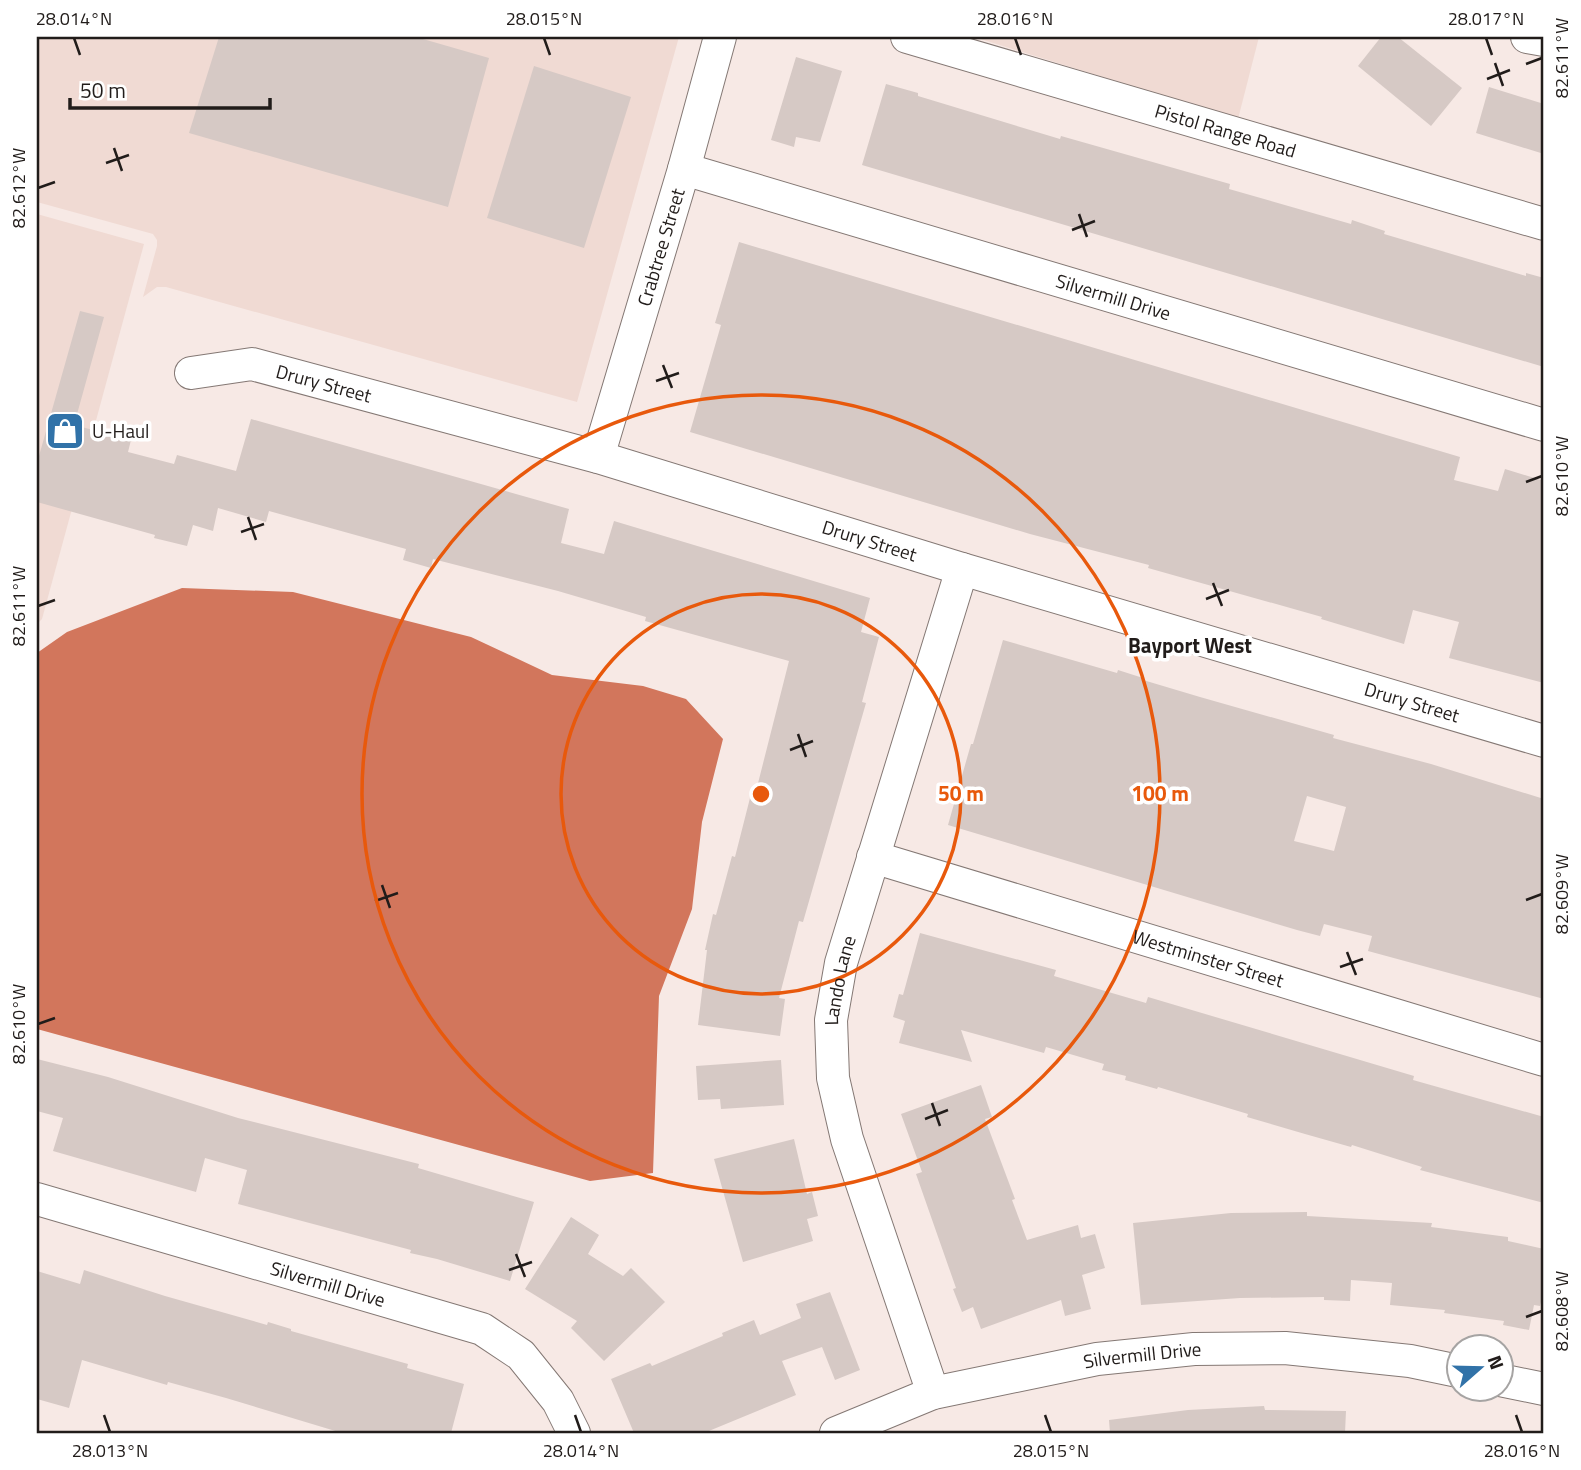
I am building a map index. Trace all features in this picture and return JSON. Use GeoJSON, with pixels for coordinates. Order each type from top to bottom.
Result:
{"type":"FeatureCollection","features":[{"type":"Feature","properties":{"kind":"street","name":"Crabtree Street"},"geometry":{"type":"LineString","coordinates":[[598,457],[684,169],[720,37]]}},
{"type":"Feature","properties":{"kind":"street","name":"Pistol Range Road"},"geometry":{"type":"LineString","coordinates":[[907,37],[1544,224]]}},
{"type":"Feature","properties":{"kind":"street"},"geometry":{"type":"LineString","coordinates":[[1527,37],[1544,40]]}},
{"type":"Feature","properties":{"kind":"street","name":"Silvermill Drive"},"geometry":{"type":"LineString","coordinates":[[684,169],[1544,425]]}},
{"type":"Feature","properties":{"kind":"street","name":"Drury Street"},"geometry":{"type":"LineString","coordinates":[[191,373],[252,364],[598,457],[962,569],[1544,741]]}},
{"type":"Feature","properties":{"kind":"street","name":"Lando Lane"},"geometry":{"type":"LineString","coordinates":[[933,1393],[847,1139],[832,1078],[831,1020],[841,963],[962,569]]}},
{"type":"Feature","properties":{"kind":"street","name":"Westminster Street"},"geometry":{"type":"LineString","coordinates":[[873,857],[1544,1060]]}},
{"type":"Feature","properties":{"kind":"street","name":"Silvermill Drive"},"geometry":{"type":"LineString","coordinates":[[37,1199],[482,1329],[521,1355],[558,1401],[574,1433]]}},
{"type":"Feature","properties":{"kind":"street","name":"Silvermill Drive"},"geometry":{"type":"LineString","coordinates":[[836,1433],[933,1393],[1097,1359],[1194,1349],[1284,1348],[1410,1361],[1444,1368]]}},
{"type":"Feature","properties":{"kind":"street"},"geometry":{"type":"LineString","coordinates":[[1514,1383],[1544,1389]]}},
{"type":"Feature","properties":{"kind":"shaded area"},"geometry":{"type":"Polygon","coordinates":[[[37,37],[679,37],[577,402],[166,287],[157,287],[143,297],[157,246],[153,234],[37,202],[37,37]]]}},
{"type":"Feature","properties":{"kind":"shaded area"},"geometry":{"type":"Polygon","coordinates":[[[974,37],[1259,37],[1238,119],[974,37]]]}},
{"type":"Feature","properties":{"kind":"shaded area","name":"U-Haul"},"geometry":{"type":"Polygon","coordinates":[[[37,214],[144,244],[42,619],[37,624],[37,214]]]}},
{"type":"Feature","properties":{"kind":"shaded area"},"geometry":{"type":"Polygon","coordinates":[[[182,588],[293,592],[471,637],[552,675],[643,686],[686,699],[723,739],[702,822],[692,909],[659,996],[653,1173],[590,1181],[37,1029],[37,653],[67,632],[182,588]]]}},
{"type":"Feature","properties":{"kind":"building"},"geometry":{"type":"Polygon","coordinates":[[[219,37],[416,37],[489,58],[448,207],[189,133],[219,37]]]}},
{"type":"Feature","properties":{"kind":"building"},"geometry":{"type":"Polygon","coordinates":[[[1381,37],[1398,37],[1462,88],[1431,126],[1358,66],[1381,37]]]}},
{"type":"Feature","properties":{"kind":"building"},"geometry":{"type":"Polygon","coordinates":[[[796,57],[842,71],[820,142],[796,137],[794,147],[771,140],[796,57]]]}},
{"type":"Feature","properties":{"kind":"building"},"geometry":{"type":"Polygon","coordinates":[[[534,66],[631,97],[584,248],[487,218],[534,66]]]}},
{"type":"Feature","properties":{"kind":"building"},"geometry":{"type":"Polygon","coordinates":[[[886,84],[1060,139],[1061,136],[1230,184],[1229,189],[1351,224],[1352,220],[1385,231],[1384,234],[1526,276],[1526,273],[1544,278],[1544,367],[862,165],[886,84]]]}},
{"type":"Feature","properties":{"kind":"building"},"geometry":{"type":"Polygon","coordinates":[[[1489,87],[1544,104],[1544,154],[1476,133],[1489,87]]]}},
{"type":"Feature","properties":{"kind":"building"},"geometry":{"type":"Polygon","coordinates":[[[739,242],[1460,457],[1454,480],[1498,491],[1505,469],[1544,481],[1544,683],[1449,658],[1459,622],[1413,610],[1404,644],[1321,619],[1322,617],[1148,568],[1149,565],[1030,534],[690,432],[721,325],[715,323],[739,242]]]}},
{"type":"Feature","properties":{"kind":"building"},"geometry":{"type":"Polygon","coordinates":[[[80,311],[104,317],[74,425],[131,440],[128,452],[174,464],[177,455],[236,471],[251,419],[569,509],[561,543],[604,554],[614,521],[870,598],[861,632],[879,637],[862,702],[866,703],[803,922],[799,921],[779,998],[785,999],[780,1036],[698,1025],[705,950],[713,914],[716,915],[732,856],[735,857],[750,798],[754,799],[789,661],[645,621],[646,617],[558,591],[433,559],[431,568],[403,560],[406,549],[269,511],[266,522],[218,508],[213,531],[193,525],[187,546],[37,502],[37,463],[80,311]]]}},
{"type":"Feature","properties":{"kind":"building"},"geometry":{"type":"Polygon","coordinates":[[[1003,640],[1117,673],[1118,670],[1143,680],[1334,735],[1333,738],[1431,764],[1544,799],[1544,999],[1368,951],[1372,936],[1324,924],[1320,936],[1297,930],[948,825],[1003,640]],[[1307,796],[1294,841],[1334,851],[1346,807],[1307,796]]]}},
{"type":"Feature","properties":{"kind":"building"},"geometry":{"type":"Polygon","coordinates":[[[920,933],[1056,970],[1054,976],[1146,1003],[1148,997],[1414,1076],[1413,1080],[1544,1117],[1544,1203],[1420,1170],[1422,1167],[1352,1145],[1351,1147],[1305,1134],[1158,1087],[1157,1089],[1125,1080],[1126,1076],[1102,1070],[1104,1064],[1046,1047],[1044,1053],[961,1030],[972,1062],[899,1043],[905,1021],[893,1017],[899,994],[903,995],[920,933]]]}},
{"type":"Feature","properties":{"kind":"building"},"geometry":{"type":"Polygon","coordinates":[[[37,1059],[108,1077],[238,1118],[419,1164],[418,1168],[534,1202],[510,1281],[410,1253],[411,1250],[238,1204],[247,1170],[205,1158],[196,1192],[53,1151],[63,1118],[37,1111],[37,1059]]]}},
{"type":"Feature","properties":{"kind":"building"},"geometry":{"type":"Polygon","coordinates":[[[781,1060],[784,1105],[721,1109],[720,1099],[698,1100],[696,1066],[781,1060]]]}},
{"type":"Feature","properties":{"kind":"building"},"geometry":{"type":"Polygon","coordinates":[[[981,1085],[992,1117],[985,1119],[1015,1199],[1012,1200],[1027,1240],[1078,1225],[1081,1238],[1095,1234],[1105,1268],[1082,1275],[1091,1309],[1065,1316],[1061,1300],[981,1329],[973,1307],[962,1312],[916,1174],[922,1172],[901,1114],[981,1085]]]}},
{"type":"Feature","properties":{"kind":"building"},"geometry":{"type":"Polygon","coordinates":[[[794,1139],[807,1194],[812,1192],[818,1216],[807,1219],[813,1241],[743,1262],[714,1159],[794,1139]]]}},
{"type":"Feature","properties":{"kind":"building"},"geometry":{"type":"Polygon","coordinates":[[[1307,1212],[1307,1216],[1432,1223],[1431,1227],[1508,1237],[1508,1241],[1544,1249],[1544,1298],[1540,1306],[1534,1305],[1529,1330],[1503,1325],[1504,1321],[1444,1313],[1445,1310],[1390,1305],[1392,1283],[1351,1280],[1350,1301],[1324,1300],[1324,1297],[1240,1298],[1141,1305],[1133,1223],[1231,1213],[1307,1212]]]}},
{"type":"Feature","properties":{"kind":"building"},"geometry":{"type":"Polygon","coordinates":[[[571,1217],[599,1235],[588,1254],[623,1276],[631,1268],[665,1302],[604,1361],[571,1328],[577,1321],[525,1289],[571,1217]]]}},
{"type":"Feature","properties":{"kind":"building"},"geometry":{"type":"Polygon","coordinates":[[[84,1270],[165,1296],[267,1325],[268,1322],[408,1364],[407,1368],[464,1384],[451,1433],[342,1433],[226,1398],[168,1382],[167,1385],[82,1360],[69,1408],[37,1399],[37,1271],[80,1284],[84,1270]]]}},
{"type":"Feature","properties":{"kind":"building"},"geometry":{"type":"Polygon","coordinates":[[[830,1292],[860,1370],[835,1380],[822,1347],[782,1361],[796,1395],[704,1433],[634,1433],[611,1379],[650,1363],[652,1366],[754,1320],[760,1335],[801,1318],[796,1304],[830,1292]]]}},
{"type":"Feature","properties":{"kind":"building"},"geometry":{"type":"Polygon","coordinates":[[[1264,1406],[1265,1410],[1346,1411],[1345,1433],[1110,1433],[1109,1420],[1188,1410],[1264,1406]]]}},
{"type":"Feature","properties":{"kind":"place","name":"U-Haul"},"geometry":{"type":"Point","coordinates":[65,431]}},
{"type":"Feature","properties":{"kind":"district","name":"Bayport West"},"geometry":{"type":"Point","coordinates":[1190,646]}}]}
